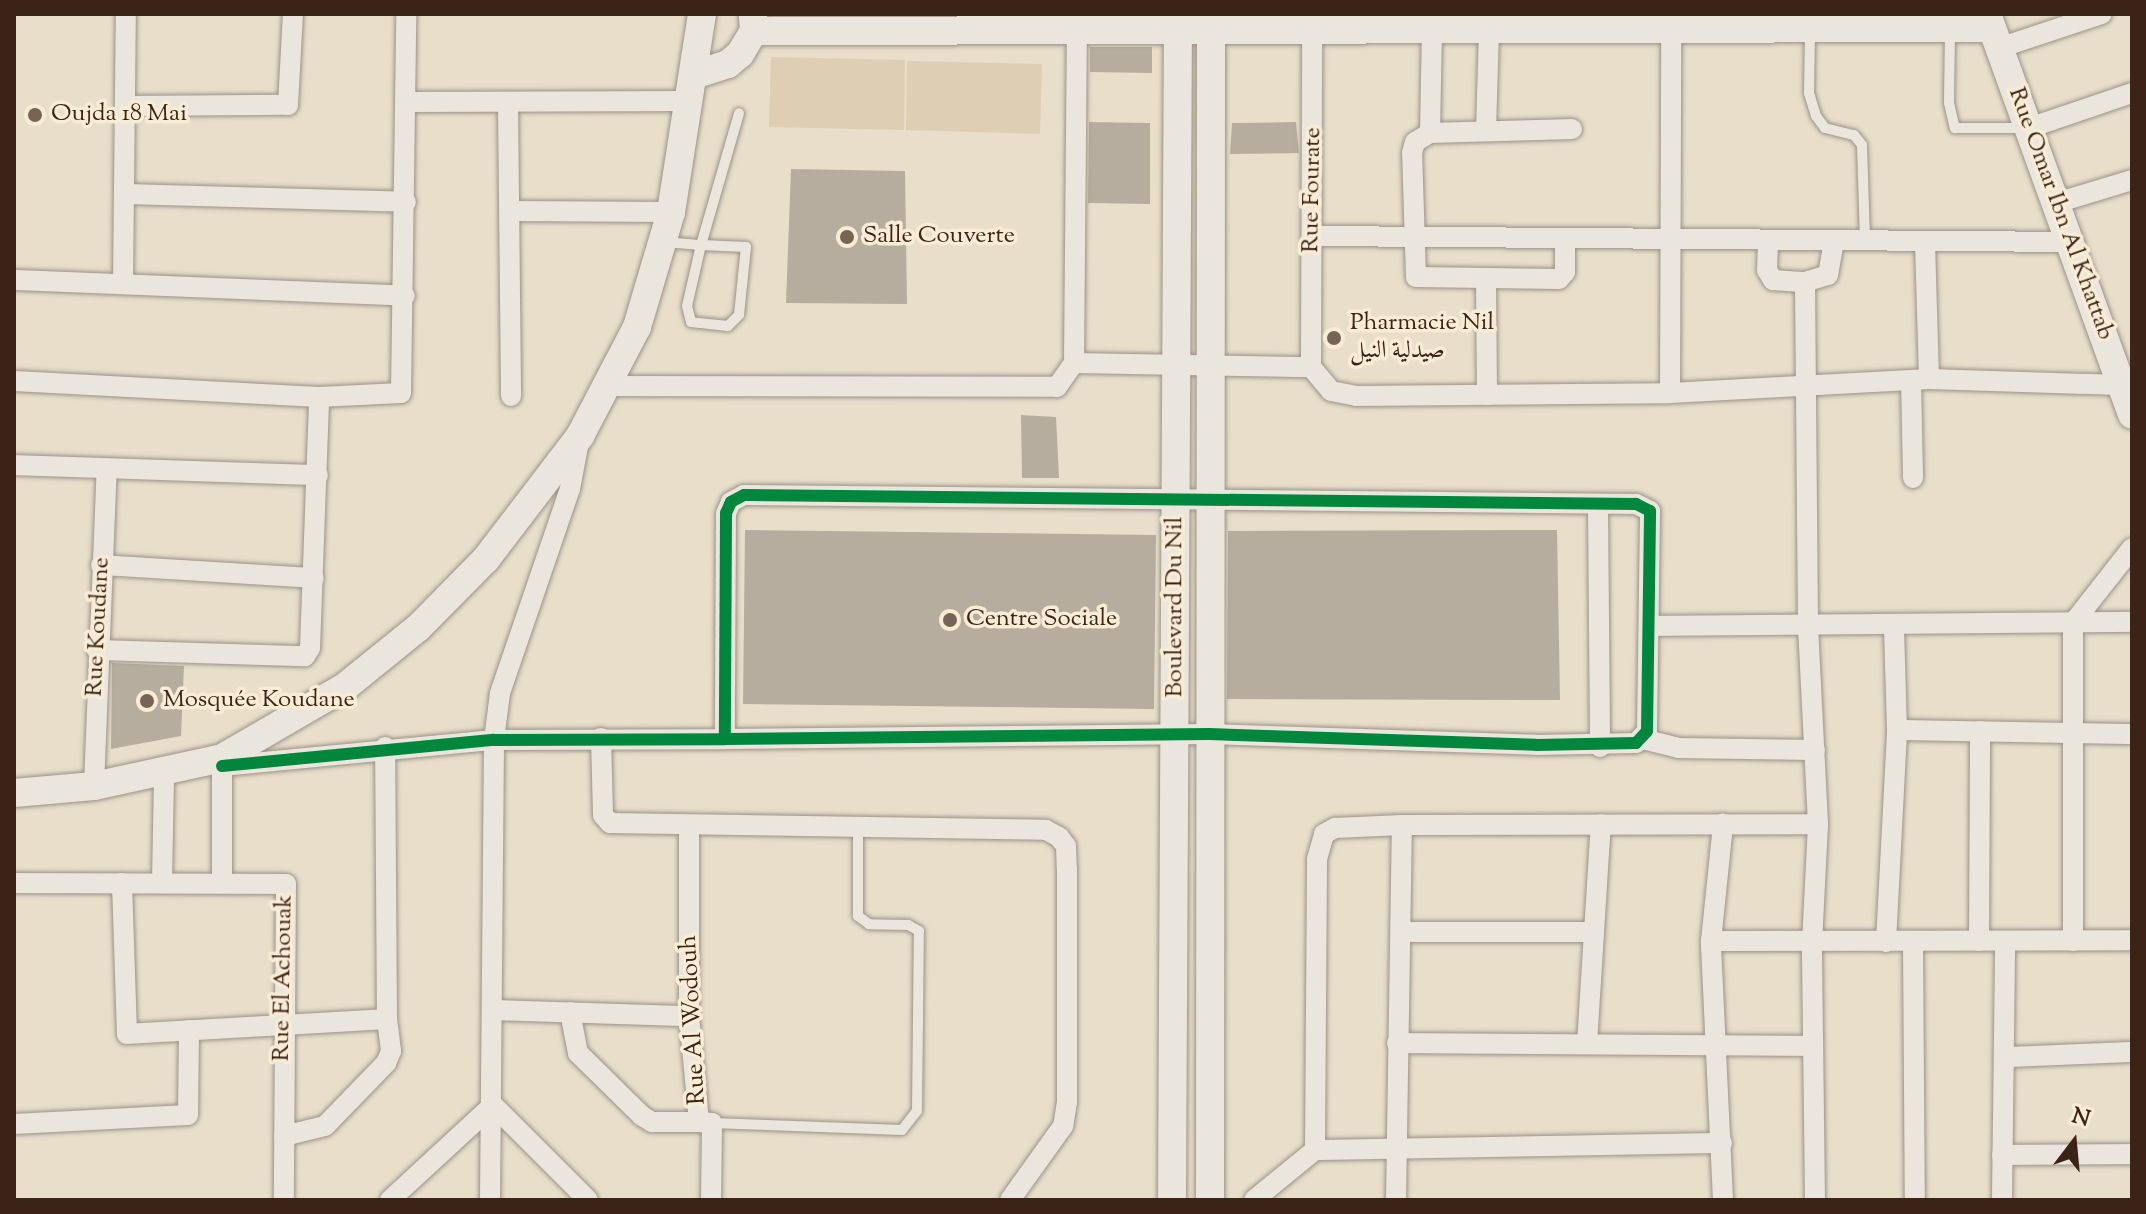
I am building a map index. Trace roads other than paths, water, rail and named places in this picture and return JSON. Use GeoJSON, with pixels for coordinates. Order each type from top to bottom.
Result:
{"type":"FeatureCollection","features":[{"type":"Feature","properties":{"kind":"street"},"geometry":{"type":"LineString","coordinates":[[123,284],[126,14]]}},
{"type":"Feature","properties":{"kind":"street"},"geometry":{"type":"LineString","coordinates":[[125,106],[288,105],[293,14]]}},
{"type":"Feature","properties":{"kind":"street"},"geometry":{"type":"LineString","coordinates":[[14,381],[319,397],[401,393],[405,296],[406,14]]}},
{"type":"Feature","properties":{"kind":"street"},"geometry":{"type":"LineString","coordinates":[[222,762],[312,710],[418,628],[494,550],[580,436],[610,386],[637,327],[664,242],[702,14]]}},
{"type":"Feature","properties":{"kind":"street"},"geometry":{"type":"LineString","coordinates":[[407,102],[508,104],[692,88],[728,64],[754,22],[1312,23],[1432,30],[1499,25],[1672,22],[1810,30],[1858,22],[1950,31],[1992,30],[2102,14]]}},
{"type":"Feature","properties":{"kind":"street"},"geometry":{"type":"LineString","coordinates":[[1670,393],[1672,22]]}},
{"type":"Feature","properties":{"kind":"street"},"geometry":{"type":"LineString","coordinates":[[610,386],[1057,387],[1074,363],[1076,23]]}},
{"type":"Feature","properties":{"kind":"street","name":"Boulevard Du Nil"},"geometry":{"type":"LineString","coordinates":[[1172,1200],[1178,23]]}},
{"type":"Feature","properties":{"kind":"street","name":"Boulevard Du Nil"},"geometry":{"type":"LineString","coordinates":[[1210,1200],[1211,23]]}},
{"type":"Feature","properties":{"kind":"street","name":"Rue Fourate"},"geometry":{"type":"LineString","coordinates":[[1311,367],[1312,23]]}},
{"type":"Feature","properties":{"kind":"street"},"geometry":{"type":"LineString","coordinates":[[1486,131],[1499,25]]}},
{"type":"Feature","properties":{"kind":"street"},"geometry":{"type":"LineString","coordinates":[[1430,133],[1432,30]]}},
{"type":"Feature","properties":{"kind":"street","name":"Rue Omar Ibn Al Khattab"},"geometry":{"type":"LineString","coordinates":[[1992,30],[2070,242],[2123,372],[2132,415]]}},
{"type":"Feature","properties":{"kind":"street"},"geometry":{"type":"LineString","coordinates":[[2029,128],[2132,93]]}},
{"type":"Feature","properties":{"kind":"street"},"geometry":{"type":"LineString","coordinates":[[508,104],[511,396]]}},
{"type":"Feature","properties":{"kind":"street"},"geometry":{"type":"LineString","coordinates":[[1565,239],[1565,272],[1559,279],[1416,277],[1418,238],[1413,147],[1430,133],[1572,129]]}},
{"type":"Feature","properties":{"kind":"street"},"geometry":{"type":"LineString","coordinates":[[2056,203],[2132,180]]}},
{"type":"Feature","properties":{"kind":"street"},"geometry":{"type":"LineString","coordinates":[[125,194],[406,202]]}},
{"type":"Feature","properties":{"kind":"street"},"geometry":{"type":"LineString","coordinates":[[510,211],[671,212]]}},
{"type":"Feature","properties":{"kind":"street"},"geometry":{"type":"LineString","coordinates":[[1313,236],[1865,243],[2070,242]]}},
{"type":"Feature","properties":{"kind":"street"},"geometry":{"type":"LineString","coordinates":[[1768,242],[1767,270],[1773,280],[1805,282],[1828,275],[1834,242]]}},
{"type":"Feature","properties":{"kind":"street"},"geometry":{"type":"LineString","coordinates":[[1913,478],[1925,243]]}},
{"type":"Feature","properties":{"kind":"street"},"geometry":{"type":"LineString","coordinates":[[1486,278],[1487,395]]}},
{"type":"Feature","properties":{"kind":"street"},"geometry":{"type":"LineString","coordinates":[[14,280],[405,296]]}},
{"type":"Feature","properties":{"kind":"street"},"geometry":{"type":"LineString","coordinates":[[1805,282],[1808,625],[1818,824],[1812,943],[1815,1200]]}},
{"type":"Feature","properties":{"kind":"street"},"geometry":{"type":"LineString","coordinates":[[1074,363],[1311,367],[1331,391],[1356,396],[1670,393],[2123,372]]}},
{"type":"Feature","properties":{"kind":"street"},"geometry":{"type":"LineString","coordinates":[[97,650],[305,656],[310,648],[314,578],[319,397]]}},
{"type":"Feature","properties":{"kind":"street"},"geometry":{"type":"LineString","coordinates":[[490,1200],[494,740],[500,693],[570,489],[580,436]]}},
{"type":"Feature","properties":{"kind":"street"},"geometry":{"type":"LineString","coordinates":[[14,465],[318,475]]}},
{"type":"Feature","properties":{"kind":"street","name":"Rue Koudane"},"geometry":{"type":"LineString","coordinates":[[94,786],[97,650],[107,468]]}},
{"type":"Feature","properties":{"kind":"street"},"geometry":{"type":"LineString","coordinates":[[725,739],[726,513],[736,497],[1176,497],[1598,507],[1636,504],[1650,511],[1651,626],[1643,739]]}},
{"type":"Feature","properties":{"kind":"street"},"geometry":{"type":"LineString","coordinates":[[1598,507],[1600,747]]}},
{"type":"Feature","properties":{"kind":"street"},"geometry":{"type":"LineString","coordinates":[[2073,941],[2077,733],[2073,623],[2132,548]]}},
{"type":"Feature","properties":{"kind":"street"},"geometry":{"type":"LineString","coordinates":[[101,565],[314,578]]}},
{"type":"Feature","properties":{"kind":"street"},"geometry":{"type":"LineString","coordinates":[[1651,626],[2132,622]]}},
{"type":"Feature","properties":{"kind":"street"},"geometry":{"type":"LineString","coordinates":[[1886,942],[1897,730],[1894,626]]}},
{"type":"Feature","properties":{"kind":"street"},"geometry":{"type":"LineString","coordinates":[[1897,730],[2077,733],[2130,739]]}},
{"type":"Feature","properties":{"kind":"street"},"geometry":{"type":"LineString","coordinates":[[1979,941],[1980,731]]}},
{"type":"Feature","properties":{"kind":"street"},"geometry":{"type":"LineString","coordinates":[[14,793],[94,786],[222,762],[494,740],[1209,734],[1600,747],[1643,739],[1678,748],[1815,750]]}},
{"type":"Feature","properties":{"kind":"street"},"geometry":{"type":"LineString","coordinates":[[601,738],[603,815],[610,823],[858,830],[1046,830],[1066,846],[1067,1102],[1063,1126],[1010,1200]]}},
{"type":"Feature","properties":{"kind":"street"},"geometry":{"type":"LineString","coordinates":[[284,1136],[325,1126],[386,1063],[391,1051],[387,1019],[385,747]]}},
{"type":"Feature","properties":{"kind":"street"},"geometry":{"type":"LineString","coordinates":[[222,762],[222,882]]}},
{"type":"Feature","properties":{"kind":"street"},"geometry":{"type":"LineString","coordinates":[[162,882],[164,774]]}},
{"type":"Feature","properties":{"kind":"street"},"geometry":{"type":"LineString","coordinates":[[1587,1044],[1601,824]]}},
{"type":"Feature","properties":{"kind":"street"},"geometry":{"type":"LineString","coordinates":[[1723,824],[1711,941],[1723,1200]]}},
{"type":"Feature","properties":{"kind":"street"},"geometry":{"type":"LineString","coordinates":[[1315,1150],[1320,841],[1335,828],[1402,825],[1818,824]]}},
{"type":"Feature","properties":{"kind":"street"},"geometry":{"type":"LineString","coordinates":[[1396,1200],[1394,1147],[1402,932],[1402,825]]}},
{"type":"Feature","properties":{"kind":"street","name":"Rue Al Wodouh"},"geometry":{"type":"LineString","coordinates":[[689,826],[689,1016],[706,1122],[711,1200]]}},
{"type":"Feature","properties":{"kind":"street","name":"Rue El Achouak"},"geometry":{"type":"LineString","coordinates":[[14,883],[280,881],[288,888],[282,1026],[284,1200]]}},
{"type":"Feature","properties":{"kind":"street"},"geometry":{"type":"LineString","coordinates":[[122,883],[122,1028],[127,1034],[387,1019]]}},
{"type":"Feature","properties":{"kind":"street"},"geometry":{"type":"LineString","coordinates":[[1402,932],[1593,932]]}},
{"type":"Feature","properties":{"kind":"street"},"geometry":{"type":"LineString","coordinates":[[1711,941],[2132,940]]}},
{"type":"Feature","properties":{"kind":"street"},"geometry":{"type":"LineString","coordinates":[[2002,1200],[2007,1057],[2005,941]]}},
{"type":"Feature","properties":{"kind":"street"},"geometry":{"type":"LineString","coordinates":[[1913,942],[1915,1200]]}},
{"type":"Feature","properties":{"kind":"street"},"geometry":{"type":"LineString","coordinates":[[493,1010],[689,1016]]}},
{"type":"Feature","properties":{"kind":"street"},"geometry":{"type":"LineString","coordinates":[[570,1012],[578,1053],[642,1116],[652,1122],[706,1122]]}},
{"type":"Feature","properties":{"kind":"street"},"geometry":{"type":"LineString","coordinates":[[14,1124],[188,1115],[189,1030]]}},
{"type":"Feature","properties":{"kind":"street"},"geometry":{"type":"LineString","coordinates":[[1397,1043],[1813,1046]]}},
{"type":"Feature","properties":{"kind":"street"},"geometry":{"type":"LineString","coordinates":[[2007,1057],[2132,1052]]}},
{"type":"Feature","properties":{"kind":"street"},"geometry":{"type":"LineString","coordinates":[[390,1200],[493,1105]]}},
{"type":"Feature","properties":{"kind":"street"},"geometry":{"type":"LineString","coordinates":[[493,1105],[588,1200]]}},
{"type":"Feature","properties":{"kind":"street"},"geometry":{"type":"LineString","coordinates":[[1254,1200],[1315,1150],[1722,1143]]}},
{"type":"Feature","properties":{"kind":"street"},"geometry":{"type":"LineString","coordinates":[[2002,1155],[2132,1154]]}},
{"type":"Feature","properties":{"kind":"lane"},"geometry":{"type":"LineString","coordinates":[[1810,30],[1809,93],[1816,116],[1825,128],[1854,135],[1862,145],[1865,243]]}},
{"type":"Feature","properties":{"kind":"lane"},"geometry":{"type":"LineString","coordinates":[[1950,31],[1949,103],[1955,128],[2029,128]]}},
{"type":"Feature","properties":{"kind":"lane"},"geometry":{"type":"LineString","coordinates":[[664,242],[701,245],[746,247],[739,315],[728,326],[691,322],[687,306],[701,245],[739,113]]}},
{"type":"Feature","properties":{"kind":"lane"},"geometry":{"type":"LineString","coordinates":[[706,1122],[902,1130],[917,1111],[919,931],[908,925],[869,924],[858,916],[858,830]]}},
{"type":"Feature","properties":{"kind":"place","name":"Oujda 18 Mai"},"geometry":{"type":"Point","coordinates":[35,115]}},
{"type":"Feature","properties":{"kind":"place","name":"Salle Couverte"},"geometry":{"type":"Point","coordinates":[847,237]}},
{"type":"Feature","properties":{"kind":"place","name":"Pharmacie Nil صيدلية النيل"},"geometry":{"type":"Point","coordinates":[1334,338]}},
{"type":"Feature","properties":{"kind":"place","name":"Centre Sociale"},"geometry":{"type":"Point","coordinates":[950,620]}},
{"type":"Feature","properties":{"kind":"place","name":"Mosquée Koudane"},"geometry":{"type":"Point","coordinates":[147,701]}}]}
